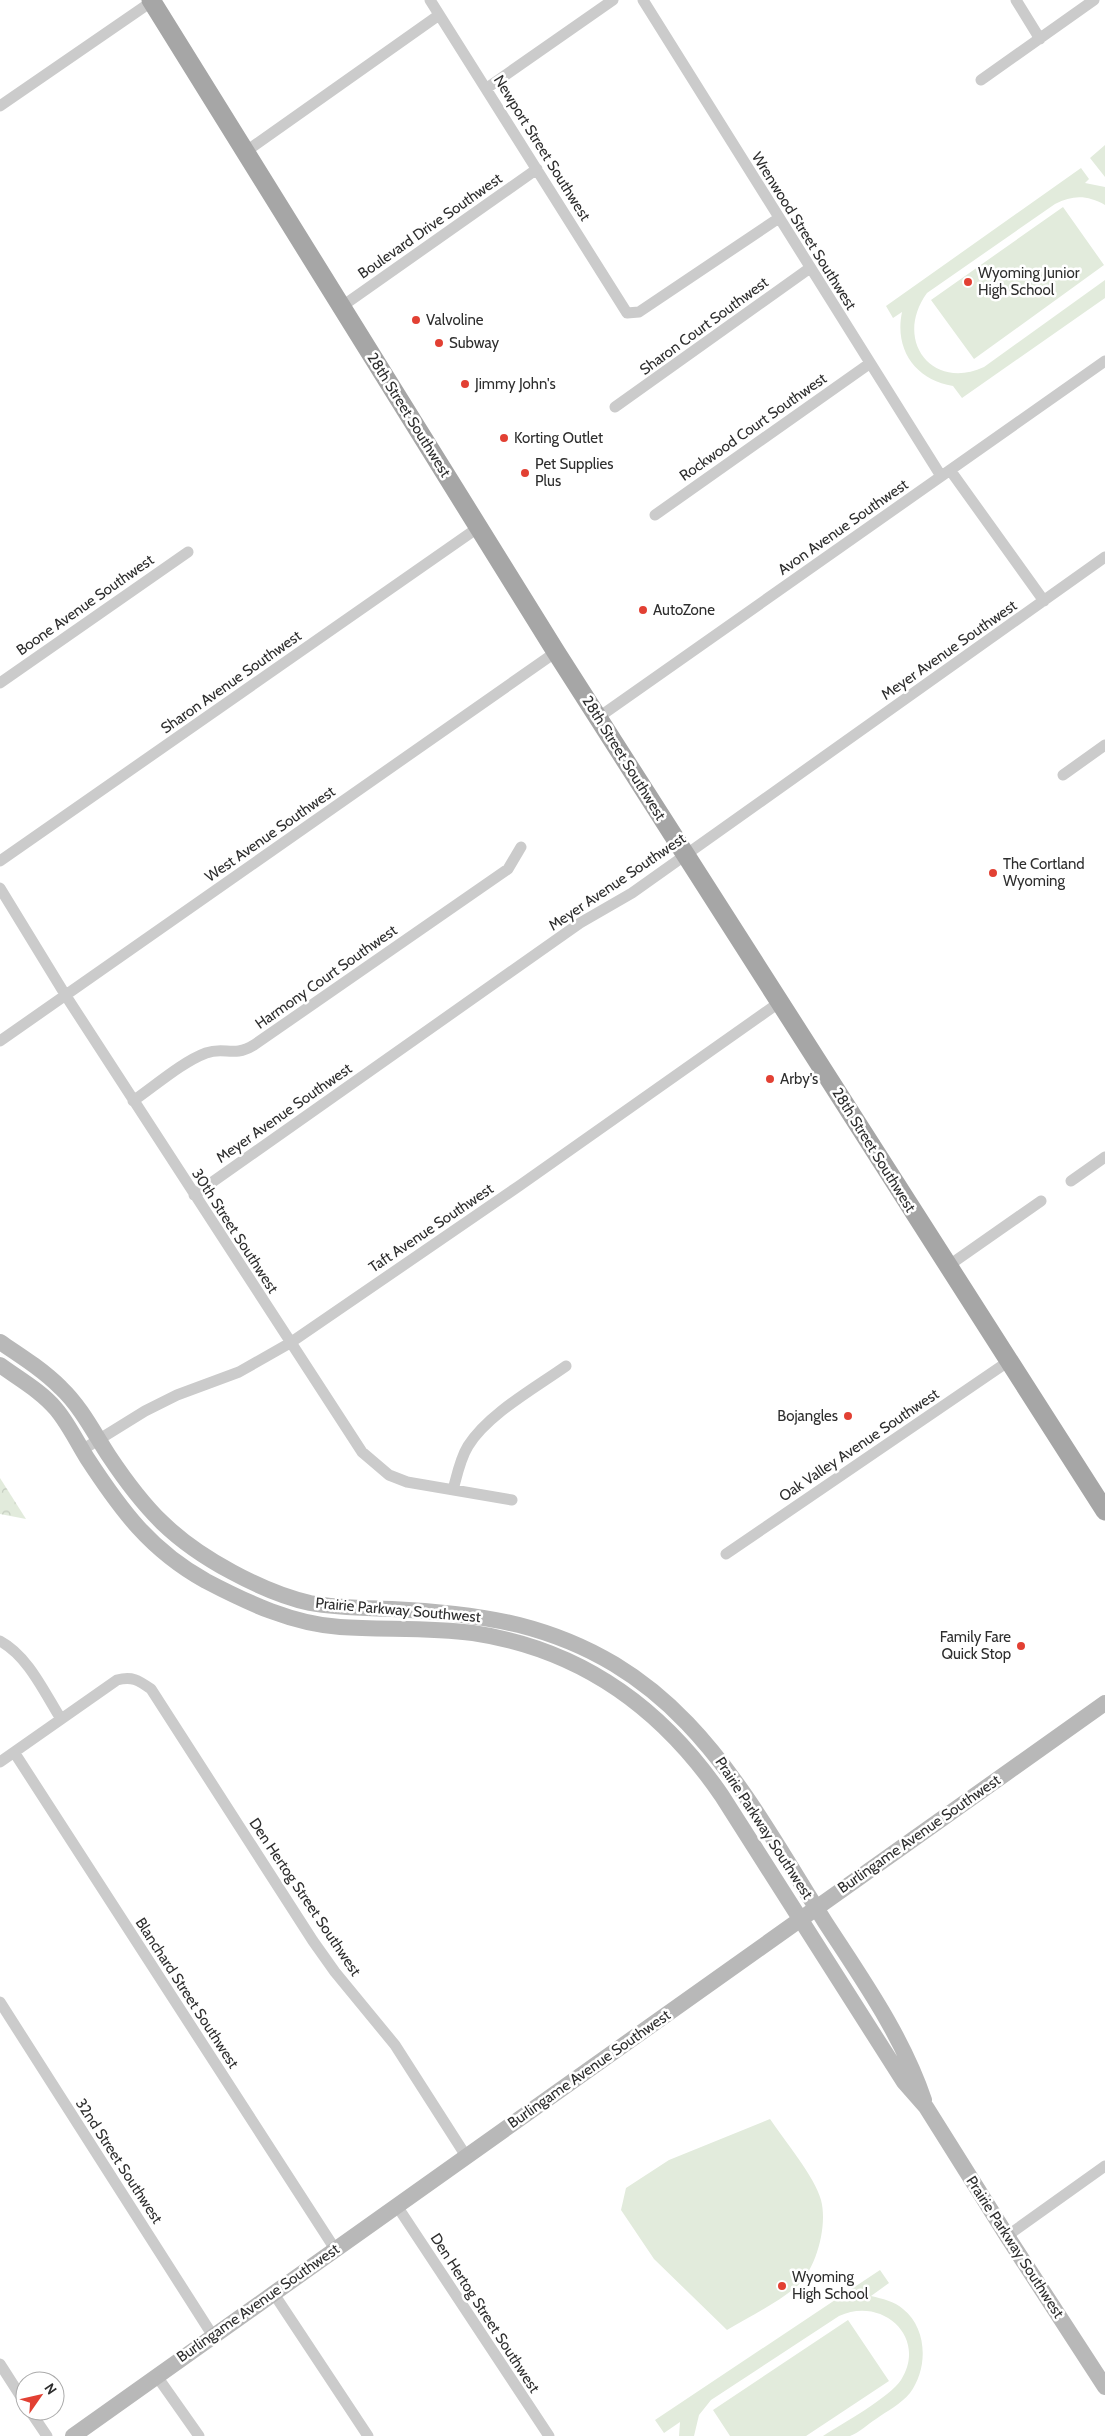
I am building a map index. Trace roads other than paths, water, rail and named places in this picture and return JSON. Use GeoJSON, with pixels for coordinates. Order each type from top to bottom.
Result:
{"type":"FeatureCollection","features":[{"type":"Feature","properties":{"kind":"main road","name":"28th Street Southwest"},"geometry":{"type":"LineString","coordinates":[[152,0],[556,652],[1105,1511]]}},
{"type":"Feature","properties":{"kind":"street"},"geometry":{"type":"LineString","coordinates":[[0,106],[152,0]]}},
{"type":"Feature","properties":{"kind":"street","name":"Newport Street Southwest"},"geometry":{"type":"LineString","coordinates":[[430,0],[627,313],[639,312],[779,218]]}},
{"type":"Feature","properties":{"kind":"street"},"geometry":{"type":"LineString","coordinates":[[487,88],[613,0]]}},
{"type":"Feature","properties":{"kind":"street","name":"Wrenwood Street Southwest"},"geometry":{"type":"LineString","coordinates":[[643,0],[869,364],[946,473],[1044,601]]}},
{"type":"Feature","properties":{"kind":"street"},"geometry":{"type":"LineString","coordinates":[[1016,0],[1040,39]]}},
{"type":"Feature","properties":{"kind":"street"},"geometry":{"type":"LineString","coordinates":[[980,80],[1094,0]]}},
{"type":"Feature","properties":{"kind":"street"},"geometry":{"type":"LineString","coordinates":[[245,152],[439,15]]}},
{"type":"Feature","properties":{"kind":"street","name":"Boulevard Drive Southwest"},"geometry":{"type":"LineString","coordinates":[[341,307],[537,168]]}},
{"type":"Feature","properties":{"kind":"street","name":"Sharon Court Southwest"},"geometry":{"type":"LineString","coordinates":[[615,407],[810,268]]}},
{"type":"Feature","properties":{"kind":"street","name":"Avon Avenue Southwest"},"geometry":{"type":"LineString","coordinates":[[599,717],[1105,360]]}},
{"type":"Feature","properties":{"kind":"street","name":"Rockwood Court Southwest"},"geometry":{"type":"LineString","coordinates":[[655,515],[869,364]]}},
{"type":"Feature","properties":{"kind":"street","name":"Sharon Avenue Southwest"},"geometry":{"type":"LineString","coordinates":[[0,861],[479,527]]}},
{"type":"Feature","properties":{"kind":"street","name":"Boone Avenue Southwest"},"geometry":{"type":"LineString","coordinates":[[0,683],[188,552]]}},
{"type":"Feature","properties":{"kind":"street","name":"Meyer Avenue Southwest"},"geometry":{"type":"LineString","coordinates":[[194,1195],[580,923],[632,893],[1105,557]]}},
{"type":"Feature","properties":{"kind":"street","name":"West Avenue Southwest"},"geometry":{"type":"LineString","coordinates":[[0,1040],[66,996],[556,652]]}},
{"type":"Feature","properties":{"kind":"street"},"geometry":{"type":"LineString","coordinates":[[1063,776],[1105,746]]}},
{"type":"Feature","properties":{"kind":"street","name":"Harmony Court Southwest"},"geometry":{"type":"LineString","coordinates":[[134,1101],[197,1057],[213,1051],[243,1052],[254,1045],[508,869],[521,847]]}},
{"type":"Feature","properties":{"kind":"street","name":"30th Street Southwest"},"geometry":{"type":"LineString","coordinates":[[0,888],[66,996],[346,1430],[372,1463],[389,1475],[408,1482],[512,1500]]}},
{"type":"Feature","properties":{"kind":"street","name":"Taft Avenue Southwest"},"geometry":{"type":"LineString","coordinates":[[82,1450],[145,1411],[177,1395],[238,1372],[290,1343],[526,1181],[780,1002]]}},
{"type":"Feature","properties":{"kind":"street"},"geometry":{"type":"LineString","coordinates":[[1071,1181],[1105,1157]]}},
{"type":"Feature","properties":{"kind":"street"},"geometry":{"type":"LineString","coordinates":[[948,1266],[1041,1201]]}},
{"type":"Feature","properties":{"kind":"street","name":"Prairie Parkway Southwest"},"geometry":{"type":"LineString","coordinates":[[0,1342],[33,1364],[62,1389],[128,1484],[160,1522],[204,1557],[252,1581],[307,1602],[340,1607],[455,1614],[519,1625],[554,1635],[592,1652],[646,1684],[698,1732],[731,1773],[885,2016],[916,2075],[926,2107]]}},
{"type":"Feature","properties":{"kind":"street","name":"Oak Valley Avenue Southwest"},"geometry":{"type":"LineString","coordinates":[[726,1554],[1009,1361]]}},
{"type":"Feature","properties":{"kind":"street","name":"Prairie Parkway Southwest"},"geometry":{"type":"LineString","coordinates":[[0,1365],[33,1389],[56,1409],[120,1508],[145,1536],[174,1560],[204,1579],[282,1615],[312,1623],[338,1627],[452,1631],[509,1641],[556,1656],[592,1672],[628,1695],[661,1721],[689,1751],[722,1796],[904,2082],[926,2107],[1105,2386]]}},
{"type":"Feature","properties":{"kind":"street"},"geometry":{"type":"LineString","coordinates":[[453,1490],[460,1462],[476,1434],[492,1419],[566,1366]]}},
{"type":"Feature","properties":{"kind":"street"},"geometry":{"type":"LineString","coordinates":[[244,1599],[252,1581]]}},
{"type":"Feature","properties":{"kind":"street"},"geometry":{"type":"LineString","coordinates":[[0,1641],[10,1646],[20,1656],[61,1719],[0,1762]]}},
{"type":"Feature","properties":{"kind":"street","name":"Den Hertog Street Southwest"},"geometry":{"type":"LineString","coordinates":[[61,1719],[117,1680],[129,1677],[138,1679],[151,1689],[313,1941],[335,1972],[395,2045],[466,2156]]}},
{"type":"Feature","properties":{"kind":"street","name":"Burlingame Avenue Southwest"},"geometry":{"type":"LineString","coordinates":[[73,2436],[156,2375],[274,2294],[1105,1703]]}},
{"type":"Feature","properties":{"kind":"street","name":"Blanchard Street Southwest"},"geometry":{"type":"LineString","coordinates":[[14,1752],[335,2249]]}},
{"type":"Feature","properties":{"kind":"street","name":"32nd Street Southwest"},"geometry":{"type":"LineString","coordinates":[[0,2002],[213,2336]]}},
{"type":"Feature","properties":{"kind":"street"},"geometry":{"type":"LineString","coordinates":[[1007,2236],[1105,2166]]}},
{"type":"Feature","properties":{"kind":"street","name":"Den Hertog Street Southwest"},"geometry":{"type":"LineString","coordinates":[[397,2206],[548,2436]]}},
{"type":"Feature","properties":{"kind":"street"},"geometry":{"type":"LineString","coordinates":[[274,2294],[368,2436]]}},
{"type":"Feature","properties":{"kind":"street"},"geometry":{"type":"LineString","coordinates":[[0,2364],[15,2387]]}},
{"type":"Feature","properties":{"kind":"street"},"geometry":{"type":"LineString","coordinates":[[156,2375],[199,2436]]}},
{"type":"Feature","properties":{"kind":"street"},"geometry":{"type":"LineString","coordinates":[[36,2421],[46,2436]]}},
{"type":"Feature","properties":{"kind":"place","name":"Wyoming Junior High School"},"geometry":{"type":"Point","coordinates":[968,282]}},
{"type":"Feature","properties":{"kind":"place","name":"Valvoline"},"geometry":{"type":"Point","coordinates":[416,320]}},
{"type":"Feature","properties":{"kind":"place","name":"Subway"},"geometry":{"type":"Point","coordinates":[439,343]}},
{"type":"Feature","properties":{"kind":"place","name":"Jimmy John's"},"geometry":{"type":"Point","coordinates":[465,384]}},
{"type":"Feature","properties":{"kind":"place","name":"Korting Outlet"},"geometry":{"type":"Point","coordinates":[504,438]}},
{"type":"Feature","properties":{"kind":"place","name":"Pet Supplies Plus"},"geometry":{"type":"Point","coordinates":[525,473]}},
{"type":"Feature","properties":{"kind":"place","name":"AutoZone"},"geometry":{"type":"Point","coordinates":[643,610]}},
{"type":"Feature","properties":{"kind":"place","name":"The Cortland Wyoming"},"geometry":{"type":"Point","coordinates":[993,873]}},
{"type":"Feature","properties":{"kind":"place","name":"Arby's"},"geometry":{"type":"Point","coordinates":[770,1079]}},
{"type":"Feature","properties":{"kind":"place","name":"Bojangles"},"geometry":{"type":"Point","coordinates":[848,1416]}},
{"type":"Feature","properties":{"kind":"place","name":"Family Fare Quick Stop"},"geometry":{"type":"Point","coordinates":[1021,1646]}},
{"type":"Feature","properties":{"kind":"place","name":"Wyoming High School"},"geometry":{"type":"Point","coordinates":[782,2286]}}]}
